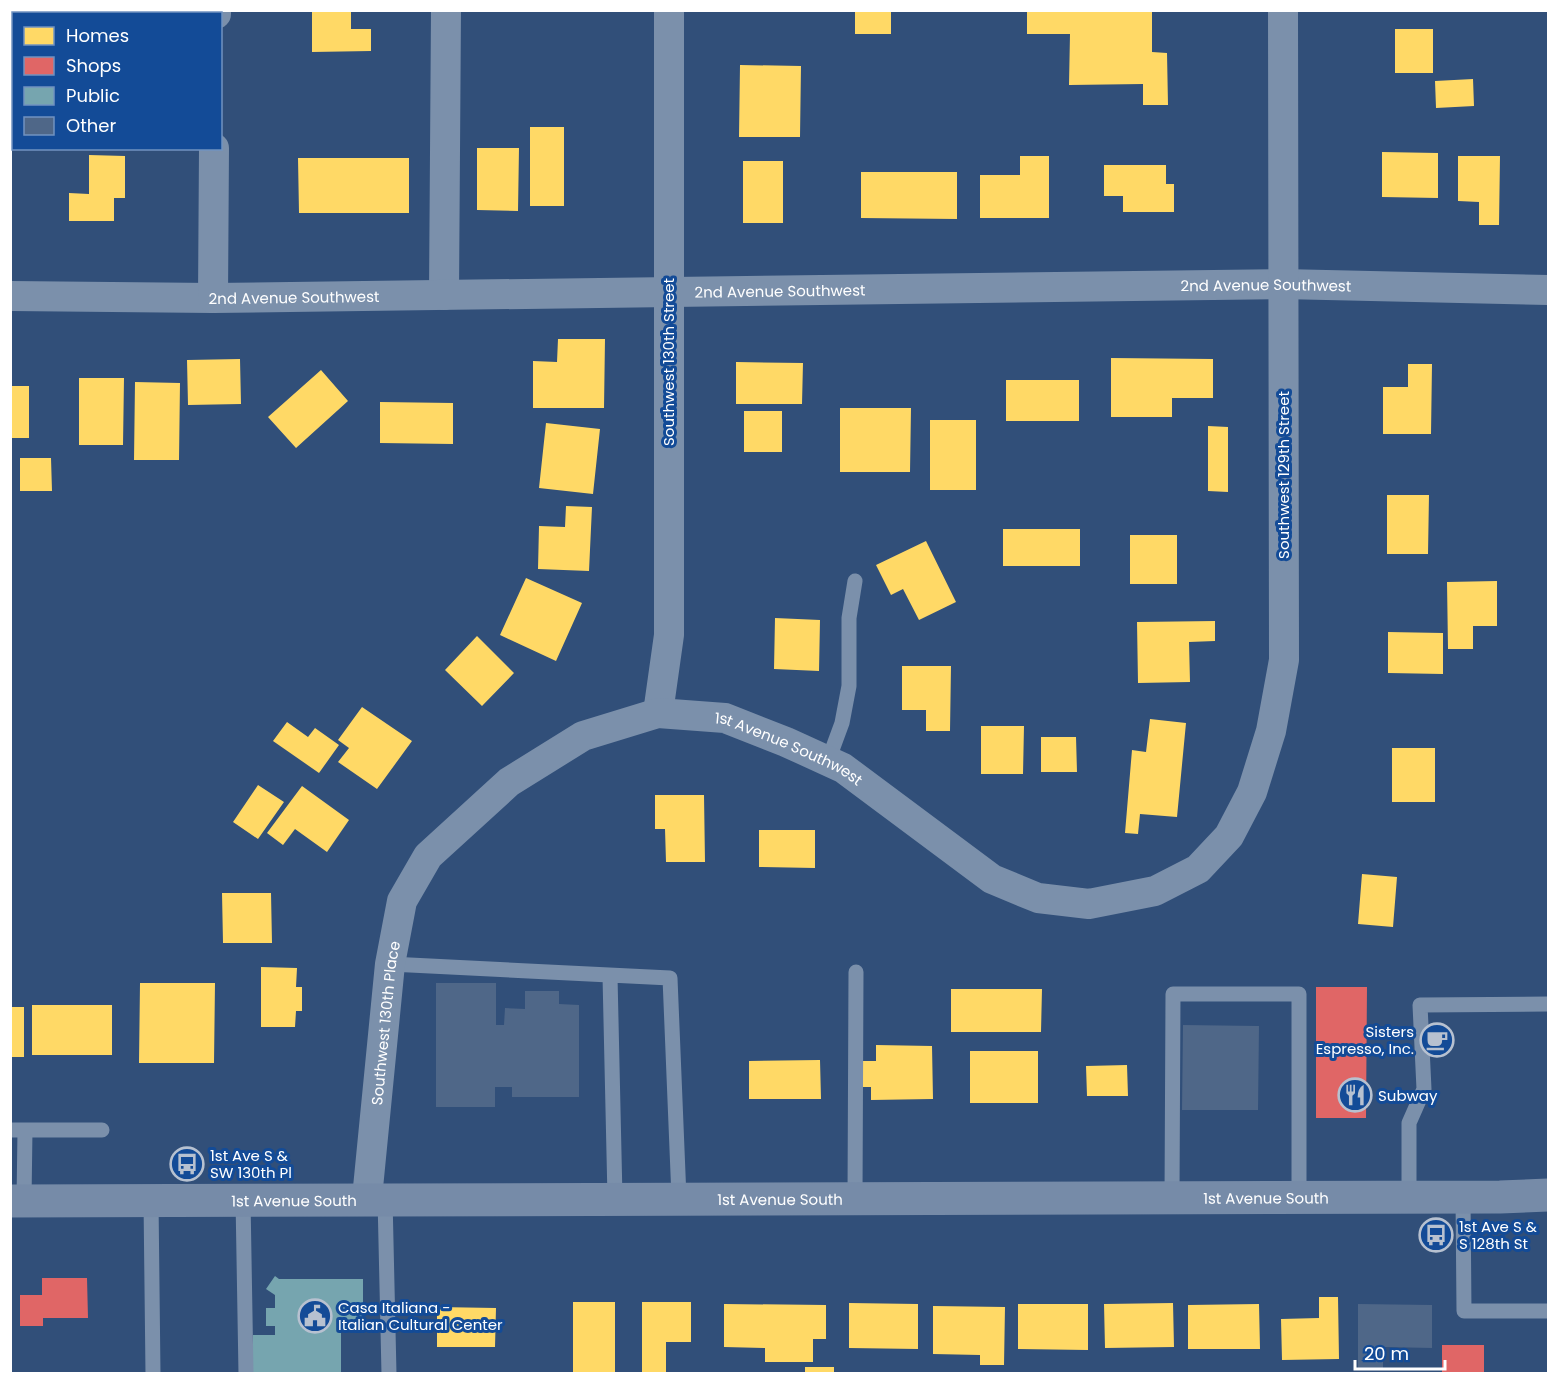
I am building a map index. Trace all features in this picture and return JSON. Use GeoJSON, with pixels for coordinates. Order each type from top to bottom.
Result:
{"type":"FeatureCollection","features":[{"type":"Feature","properties":{"kind":"main road","name":"1st Avenue South"},"geometry":{"type":"LineString","coordinates":[[17,1201],[376,1198],[1548,1196]]}},
{"type":"Feature","properties":{"kind":"street"},"geometry":{"type":"LineString","coordinates":[[444,295],[446,10]]}},
{"type":"Feature","properties":{"kind":"street","name":"Southwest 130th Street"},"geometry":{"type":"LineString","coordinates":[[658,713],[669,635],[669,10]]}},
{"type":"Feature","properties":{"kind":"street","name":"Southwest 129th Street"},"geometry":{"type":"LineString","coordinates":[[1155,891],[1198,870],[1229,836],[1252,792],[1271,731],[1284,660],[1283,10]]}},
{"type":"Feature","properties":{"kind":"street"},"geometry":{"type":"LineString","coordinates":[[213,298],[214,150]]}},
{"type":"Feature","properties":{"kind":"street","name":"2nd Avenue Southwest"},"geometry":{"type":"LineString","coordinates":[[10,296],[213,298],[1282,284],[1548,290]]}},
{"type":"Feature","properties":{"kind":"street","name":"1st Avenue Southwest"},"geometry":{"type":"LineString","coordinates":[[428,856],[509,782],[583,736],[658,713],[726,718],[843,768],[992,879],[1038,898],[1089,904],[1155,891]]}},
{"type":"Feature","properties":{"kind":"street","name":"Southwest 130th Place"},"geometry":{"type":"LineString","coordinates":[[376,1198],[390,964],[402,901],[428,856]]}},
{"type":"Feature","properties":{"kind":"lane"},"geometry":{"type":"LineString","coordinates":[[828,761],[842,723],[849,686],[849,618],[855,580]]}},
{"type":"Feature","properties":{"kind":"lane"},"geometry":{"type":"LineString","coordinates":[[390,964],[670,978],[679,1198]]}},
{"type":"Feature","properties":{"kind":"lane"},"geometry":{"type":"LineString","coordinates":[[855,1198],[856,972]]}},
{"type":"Feature","properties":{"kind":"lane"},"geometry":{"type":"LineString","coordinates":[[610,976],[615,1198]]}},
{"type":"Feature","properties":{"kind":"lane"},"geometry":{"type":"LineString","coordinates":[[1172,1198],[1173,994],[1299,994],[1299,1197]]}},
{"type":"Feature","properties":{"kind":"lane"},"geometry":{"type":"LineString","coordinates":[[1408,1197],[1408,1123],[1424,1089],[1420,1005],[1548,1004]]}},
{"type":"Feature","properties":{"kind":"lane"},"geometry":{"type":"LineString","coordinates":[[17,1201],[18,1130],[102,1130]]}},
{"type":"Feature","properties":{"kind":"lane"},"geometry":{"type":"LineString","coordinates":[[1463,1197],[1464,1311],[1548,1311]]}},
{"type":"Feature","properties":{"kind":"lane"},"geometry":{"type":"LineString","coordinates":[[376,1198],[389,1374]]}},
{"type":"Feature","properties":{"kind":"lane"},"geometry":{"type":"LineString","coordinates":[[243,1199],[246,1374]]}},
{"type":"Feature","properties":{"kind":"lane"},"geometry":{"type":"LineString","coordinates":[[151,1200],[153,1374]]}},
{"type":"Feature","properties":{"kind":"building: Homes"},"geometry":{"type":"Polygon","coordinates":[[[312,10],[351,10],[351,29],[371,29],[371,51],[312,52],[312,10]]]}},
{"type":"Feature","properties":{"kind":"building: Homes"},"geometry":{"type":"Polygon","coordinates":[[[855,10],[891,10],[891,34],[855,34],[855,10]]]}},
{"type":"Feature","properties":{"kind":"building: Homes"},"geometry":{"type":"Polygon","coordinates":[[[1152,10],[1152,52],[1167,53],[1168,105],[1143,105],[1143,84],[1069,85],[1070,34],[1027,34],[1027,11],[1152,10]]]}},
{"type":"Feature","properties":{"kind":"building: Homes"},"geometry":{"type":"Polygon","coordinates":[[[1395,29],[1433,29],[1433,73],[1395,73],[1395,29]]]}},
{"type":"Feature","properties":{"kind":"building: Homes"},"geometry":{"type":"Polygon","coordinates":[[[740,65],[801,66],[800,137],[739,137],[740,65]]]}},
{"type":"Feature","properties":{"kind":"building: Homes"},"geometry":{"type":"Polygon","coordinates":[[[1473,79],[1474,106],[1436,108],[1435,81],[1473,79]]]}},
{"type":"Feature","properties":{"kind":"building: Homes"},"geometry":{"type":"Polygon","coordinates":[[[530,127],[564,127],[564,206],[530,206],[530,127]]]}},
{"type":"Feature","properties":{"kind":"building: Homes"},"geometry":{"type":"Polygon","coordinates":[[[477,148],[519,148],[518,211],[477,210],[477,148]]]}},
{"type":"Feature","properties":{"kind":"building: Homes"},"geometry":{"type":"Polygon","coordinates":[[[1382,152],[1438,153],[1438,198],[1382,197],[1382,152]]]}},
{"type":"Feature","properties":{"kind":"building: Homes"},"geometry":{"type":"Polygon","coordinates":[[[89,155],[125,156],[125,198],[114,198],[114,221],[69,221],[69,193],[89,194],[89,155]]]}},
{"type":"Feature","properties":{"kind":"building: Homes"},"geometry":{"type":"Polygon","coordinates":[[[1020,156],[1049,156],[1049,218],[980,218],[980,175],[1020,175],[1020,156]]]}},
{"type":"Feature","properties":{"kind":"building: Homes"},"geometry":{"type":"Polygon","coordinates":[[[1458,156],[1500,156],[1499,225],[1479,225],[1479,202],[1458,201],[1458,156]]]}},
{"type":"Feature","properties":{"kind":"building: Homes"},"geometry":{"type":"Polygon","coordinates":[[[298,158],[409,158],[409,213],[299,213],[298,158]]]}},
{"type":"Feature","properties":{"kind":"building: Homes"},"geometry":{"type":"Polygon","coordinates":[[[743,161],[783,161],[783,223],[743,223],[743,161]]]}},
{"type":"Feature","properties":{"kind":"building: Homes"},"geometry":{"type":"Polygon","coordinates":[[[1104,165],[1166,165],[1166,184],[1174,184],[1174,212],[1123,212],[1123,196],[1104,196],[1104,165]]]}},
{"type":"Feature","properties":{"kind":"building: Homes"},"geometry":{"type":"Polygon","coordinates":[[[861,172],[957,172],[957,219],[861,218],[861,172]]]}},
{"type":"Feature","properties":{"kind":"building: Homes"},"geometry":{"type":"Polygon","coordinates":[[[558,339],[605,339],[604,408],[533,408],[533,361],[557,362],[558,339]]]}},
{"type":"Feature","properties":{"kind":"building: Homes"},"geometry":{"type":"Polygon","coordinates":[[[1111,358],[1213,359],[1213,398],[1172,398],[1172,417],[1111,417],[1111,358]]]}},
{"type":"Feature","properties":{"kind":"building: Homes"},"geometry":{"type":"Polygon","coordinates":[[[240,359],[241,404],[188,405],[187,360],[240,359]]]}},
{"type":"Feature","properties":{"kind":"building: Homes"},"geometry":{"type":"Polygon","coordinates":[[[736,362],[803,363],[802,404],[736,404],[736,362]]]}},
{"type":"Feature","properties":{"kind":"building: Homes"},"geometry":{"type":"Polygon","coordinates":[[[1408,364],[1432,364],[1431,434],[1383,434],[1383,387],[1408,387],[1408,364]]]}},
{"type":"Feature","properties":{"kind":"building: Homes"},"geometry":{"type":"Polygon","coordinates":[[[321,370],[348,401],[296,448],[268,417],[321,370]]]}},
{"type":"Feature","properties":{"kind":"building: Homes"},"geometry":{"type":"Polygon","coordinates":[[[79,378],[124,378],[123,445],[79,445],[79,378]]]}},
{"type":"Feature","properties":{"kind":"building: Homes"},"geometry":{"type":"Polygon","coordinates":[[[1006,380],[1079,380],[1079,421],[1006,421],[1006,380]]]}},
{"type":"Feature","properties":{"kind":"building: Homes"},"geometry":{"type":"Polygon","coordinates":[[[135,382],[180,383],[179,460],[134,460],[135,382]]]}},
{"type":"Feature","properties":{"kind":"building: Homes"},"geometry":{"type":"Polygon","coordinates":[[[10,386],[29,386],[29,438],[10,438],[10,386]]]}},
{"type":"Feature","properties":{"kind":"building: Homes"},"geometry":{"type":"Polygon","coordinates":[[[380,402],[453,403],[453,444],[380,443],[380,402]]]}},
{"type":"Feature","properties":{"kind":"building: Homes"},"geometry":{"type":"Polygon","coordinates":[[[840,408],[911,408],[910,472],[840,472],[840,408]]]}},
{"type":"Feature","properties":{"kind":"building: Homes"},"geometry":{"type":"Polygon","coordinates":[[[744,411],[782,411],[782,452],[744,452],[744,411]]]}},
{"type":"Feature","properties":{"kind":"building: Homes"},"geometry":{"type":"Polygon","coordinates":[[[930,420],[976,420],[976,490],[930,490],[930,420]]]}},
{"type":"Feature","properties":{"kind":"building: Homes"},"geometry":{"type":"Polygon","coordinates":[[[546,423],[600,429],[593,494],[539,488],[546,423]]]}},
{"type":"Feature","properties":{"kind":"building: Homes"},"geometry":{"type":"Polygon","coordinates":[[[1208,426],[1228,427],[1228,492],[1208,491],[1208,426]]]}},
{"type":"Feature","properties":{"kind":"building: Homes"},"geometry":{"type":"Polygon","coordinates":[[[20,458],[51,458],[52,491],[20,491],[20,458]]]}},
{"type":"Feature","properties":{"kind":"building: Homes"},"geometry":{"type":"Polygon","coordinates":[[[1387,495],[1429,495],[1428,554],[1387,554],[1387,495]]]}},
{"type":"Feature","properties":{"kind":"building: Homes"},"geometry":{"type":"Polygon","coordinates":[[[566,506],[592,507],[589,571],[538,569],[539,526],[565,527],[566,506]]]}},
{"type":"Feature","properties":{"kind":"building: Homes"},"geometry":{"type":"Polygon","coordinates":[[[1003,529],[1080,529],[1080,566],[1003,566],[1003,529]]]}},
{"type":"Feature","properties":{"kind":"building: Homes"},"geometry":{"type":"Polygon","coordinates":[[[1130,535],[1177,535],[1177,584],[1130,584],[1130,535]]]}},
{"type":"Feature","properties":{"kind":"building: Homes"},"geometry":{"type":"Polygon","coordinates":[[[926,541],[956,602],[919,620],[903,589],[891,595],[876,565],[926,541]]]}},
{"type":"Feature","properties":{"kind":"building: Homes"},"geometry":{"type":"Polygon","coordinates":[[[526,578],[582,603],[556,661],[500,635],[526,578]]]}},
{"type":"Feature","properties":{"kind":"building: Homes"},"geometry":{"type":"Polygon","coordinates":[[[1497,581],[1497,626],[1473,626],[1473,649],[1448,649],[1447,582],[1497,581]]]}},
{"type":"Feature","properties":{"kind":"building: Homes"},"geometry":{"type":"Polygon","coordinates":[[[775,618],[820,620],[819,671],[774,669],[775,618]]]}},
{"type":"Feature","properties":{"kind":"building: Homes"},"geometry":{"type":"Polygon","coordinates":[[[1215,621],[1215,641],[1189,642],[1190,682],[1138,683],[1137,622],[1215,621]]]}},
{"type":"Feature","properties":{"kind":"building: Homes"},"geometry":{"type":"Polygon","coordinates":[[[1388,632],[1443,633],[1443,674],[1388,673],[1388,632]]]}},
{"type":"Feature","properties":{"kind":"building: Homes"},"geometry":{"type":"Polygon","coordinates":[[[477,636],[514,673],[482,706],[445,670],[477,636]]]}},
{"type":"Feature","properties":{"kind":"building: Homes"},"geometry":{"type":"Polygon","coordinates":[[[902,666],[951,666],[950,731],[926,731],[926,710],[902,710],[902,666]]]}},
{"type":"Feature","properties":{"kind":"building: Homes"},"geometry":{"type":"Polygon","coordinates":[[[362,707],[412,741],[377,789],[338,762],[349,748],[338,740],[362,707]]]}},
{"type":"Feature","properties":{"kind":"building: Homes"},"geometry":{"type":"Polygon","coordinates":[[[1150,719],[1186,723],[1177,817],[1140,814],[1138,834],[1125,833],[1132,750],[1146,752],[1150,719]]]}},
{"type":"Feature","properties":{"kind":"building: Homes"},"geometry":{"type":"Polygon","coordinates":[[[287,722],[308,737],[315,728],[339,745],[319,773],[273,741],[287,722]]]}},
{"type":"Feature","properties":{"kind":"building: Homes"},"geometry":{"type":"Polygon","coordinates":[[[981,726],[1024,726],[1023,774],[981,774],[981,726]]]}},
{"type":"Feature","properties":{"kind":"building: Homes"},"geometry":{"type":"Polygon","coordinates":[[[1041,737],[1076,737],[1077,772],[1041,772],[1041,737]]]}},
{"type":"Feature","properties":{"kind":"building: Homes"},"geometry":{"type":"Polygon","coordinates":[[[1392,748],[1435,748],[1435,802],[1392,802],[1392,748]]]}},
{"type":"Feature","properties":{"kind":"building: Homes"},"geometry":{"type":"Polygon","coordinates":[[[258,785],[284,802],[258,839],[233,822],[258,785]]]}},
{"type":"Feature","properties":{"kind":"building: Homes"},"geometry":{"type":"Polygon","coordinates":[[[302,786],[349,820],[327,852],[295,829],[283,845],[267,833],[302,786]]]}},
{"type":"Feature","properties":{"kind":"building: Homes"},"geometry":{"type":"Polygon","coordinates":[[[655,795],[704,795],[705,862],[666,862],[665,829],[655,829],[655,795]]]}},
{"type":"Feature","properties":{"kind":"building: Homes"},"geometry":{"type":"Polygon","coordinates":[[[759,830],[815,830],[815,868],[759,867],[759,830]]]}},
{"type":"Feature","properties":{"kind":"building: Homes"},"geometry":{"type":"Polygon","coordinates":[[[1362,874],[1397,877],[1393,927],[1358,924],[1362,874]]]}},
{"type":"Feature","properties":{"kind":"building: Homes"},"geometry":{"type":"Polygon","coordinates":[[[222,893],[271,893],[272,943],[223,943],[222,893]]]}},
{"type":"Feature","properties":{"kind":"building: Homes"},"geometry":{"type":"Polygon","coordinates":[[[261,967],[297,968],[296,987],[302,987],[302,1011],[296,1011],[295,1027],[261,1027],[261,967]]]}},
{"type":"Feature","properties":{"kind":"building: Homes"},"geometry":{"type":"Polygon","coordinates":[[[140,983],[215,983],[214,1063],[139,1063],[140,983]]]}},
{"type":"Feature","properties":{"kind":"building: Homes"},"geometry":{"type":"Polygon","coordinates":[[[951,989],[1042,989],[1041,1032],[951,1032],[951,989]]]}},
{"type":"Feature","properties":{"kind":"building: Homes"},"geometry":{"type":"Polygon","coordinates":[[[32,1005],[112,1005],[112,1055],[32,1055],[32,1005]]]}},
{"type":"Feature","properties":{"kind":"building: Homes"},"geometry":{"type":"Polygon","coordinates":[[[10,1007],[24,1007],[24,1057],[10,1057],[10,1007]]]}},
{"type":"Feature","properties":{"kind":"building: Homes"},"geometry":{"type":"Polygon","coordinates":[[[876,1045],[932,1046],[933,1099],[871,1100],[871,1087],[858,1087],[858,1061],[876,1061],[876,1045]]]}},
{"type":"Feature","properties":{"kind":"building: Homes"},"geometry":{"type":"Polygon","coordinates":[[[970,1051],[1038,1051],[1038,1103],[970,1103],[970,1051]]]}},
{"type":"Feature","properties":{"kind":"building: Homes"},"geometry":{"type":"Polygon","coordinates":[[[820,1060],[821,1099],[749,1099],[749,1061],[820,1060]]]}},
{"type":"Feature","properties":{"kind":"building: Homes"},"geometry":{"type":"Polygon","coordinates":[[[1127,1065],[1128,1096],[1087,1096],[1086,1066],[1127,1065]]]}},
{"type":"Feature","properties":{"kind":"building: Homes"},"geometry":{"type":"Polygon","coordinates":[[[1319,1297],[1338,1297],[1339,1359],[1282,1360],[1281,1319],[1319,1318],[1319,1297]]]}},
{"type":"Feature","properties":{"kind":"building: Homes"},"geometry":{"type":"Polygon","coordinates":[[[573,1302],[615,1302],[615,1374],[573,1374],[573,1302]]]}},
{"type":"Feature","properties":{"kind":"building: Homes"},"geometry":{"type":"Polygon","coordinates":[[[642,1302],[691,1302],[691,1342],[666,1342],[666,1374],[642,1374],[642,1302]]]}},
{"type":"Feature","properties":{"kind":"building: Homes"},"geometry":{"type":"Polygon","coordinates":[[[849,1303],[918,1304],[918,1349],[849,1348],[849,1303]]]}},
{"type":"Feature","properties":{"kind":"building: Homes"},"geometry":{"type":"Polygon","coordinates":[[[1173,1303],[1174,1347],[1105,1348],[1104,1304],[1173,1303]]]}},
{"type":"Feature","properties":{"kind":"building: Homes"},"geometry":{"type":"Polygon","coordinates":[[[724,1304],[826,1305],[826,1339],[813,1339],[813,1362],[765,1362],[765,1348],[724,1347],[724,1304]]]}},
{"type":"Feature","properties":{"kind":"building: Homes"},"geometry":{"type":"Polygon","coordinates":[[[1018,1304],[1088,1304],[1088,1350],[1018,1349],[1018,1304]]]}},
{"type":"Feature","properties":{"kind":"building: Homes"},"geometry":{"type":"Polygon","coordinates":[[[1259,1304],[1260,1349],[1188,1349],[1188,1305],[1259,1304]]]}},
{"type":"Feature","properties":{"kind":"building: Homes"},"geometry":{"type":"Polygon","coordinates":[[[933,1306],[1005,1307],[1004,1365],[980,1365],[980,1355],[933,1354],[933,1306]]]}},
{"type":"Feature","properties":{"kind":"building: Homes"},"geometry":{"type":"Polygon","coordinates":[[[437,1307],[496,1308],[495,1347],[437,1347],[437,1307]]]}},
{"type":"Feature","properties":{"kind":"building: Homes"},"geometry":{"type":"Polygon","coordinates":[[[805,1367],[834,1367],[834,1374],[805,1374],[805,1367]]]}},
{"type":"Feature","properties":{"kind":"building: Shops"},"geometry":{"type":"Polygon","coordinates":[[[1316,987],[1367,987],[1366,1118],[1316,1118],[1316,987]]]}},
{"type":"Feature","properties":{"kind":"building: Shops","name":"Sisters Espresso, Inc."},"geometry":{"type":"Polygon","coordinates":[[[1427,1027],[1447,1027],[1447,1053],[1427,1053],[1427,1027]]]}},
{"type":"Feature","properties":{"kind":"building: Shops"},"geometry":{"type":"Polygon","coordinates":[[[42,1278],[87,1278],[88,1318],[43,1318],[43,1326],[20,1326],[20,1295],[42,1295],[42,1278]]]}},
{"type":"Feature","properties":{"kind":"building: Shops"},"geometry":{"type":"Polygon","coordinates":[[[1442,1345],[1484,1345],[1484,1374],[1442,1374],[1442,1345]]]}},
{"type":"Feature","properties":{"kind":"building: Public","name":"Casa Italiana - Italian Cultural Center"},"geometry":{"type":"Polygon","coordinates":[[[275,1276],[279,1279],[363,1279],[363,1325],[341,1325],[341,1374],[253,1374],[253,1335],[275,1335],[275,1326],[266,1326],[266,1308],[275,1308],[275,1295],[266,1289],[275,1276]]]}},
{"type":"Feature","properties":{"kind":"building: Other"},"geometry":{"type":"Polygon","coordinates":[[[436,983],[496,983],[496,1025],[504,1025],[505,1008],[525,1009],[525,991],[559,991],[559,1004],[579,1005],[579,1097],[512,1097],[512,1087],[495,1087],[495,1107],[436,1107],[436,983]]]}},
{"type":"Feature","properties":{"kind":"building: Other"},"geometry":{"type":"Polygon","coordinates":[[[1183,1025],[1259,1026],[1258,1110],[1182,1110],[1183,1025]]]}},
{"type":"Feature","properties":{"kind":"building: Other"},"geometry":{"type":"Polygon","coordinates":[[[1358,1304],[1432,1305],[1432,1348],[1383,1347],[1383,1369],[1358,1368],[1358,1304]]]}},
{"type":"Feature","properties":{"kind":"place","name":"Sisters Espresso, Inc."},"geometry":{"type":"Point","coordinates":[1437,1040]}},
{"type":"Feature","properties":{"kind":"place","name":"Subway"},"geometry":{"type":"Point","coordinates":[1355,1095]}},
{"type":"Feature","properties":{"kind":"place","name":"1st Ave S & SW 130th Pl"},"geometry":{"type":"Point","coordinates":[187,1164]}},
{"type":"Feature","properties":{"kind":"place","name":"1st Ave S & S 128th St"},"geometry":{"type":"Point","coordinates":[1436,1235]}},
{"type":"Feature","properties":{"kind":"place","name":"Casa Italiana - Italian Cultural Center"},"geometry":{"type":"Point","coordinates":[315,1316]}}]}
